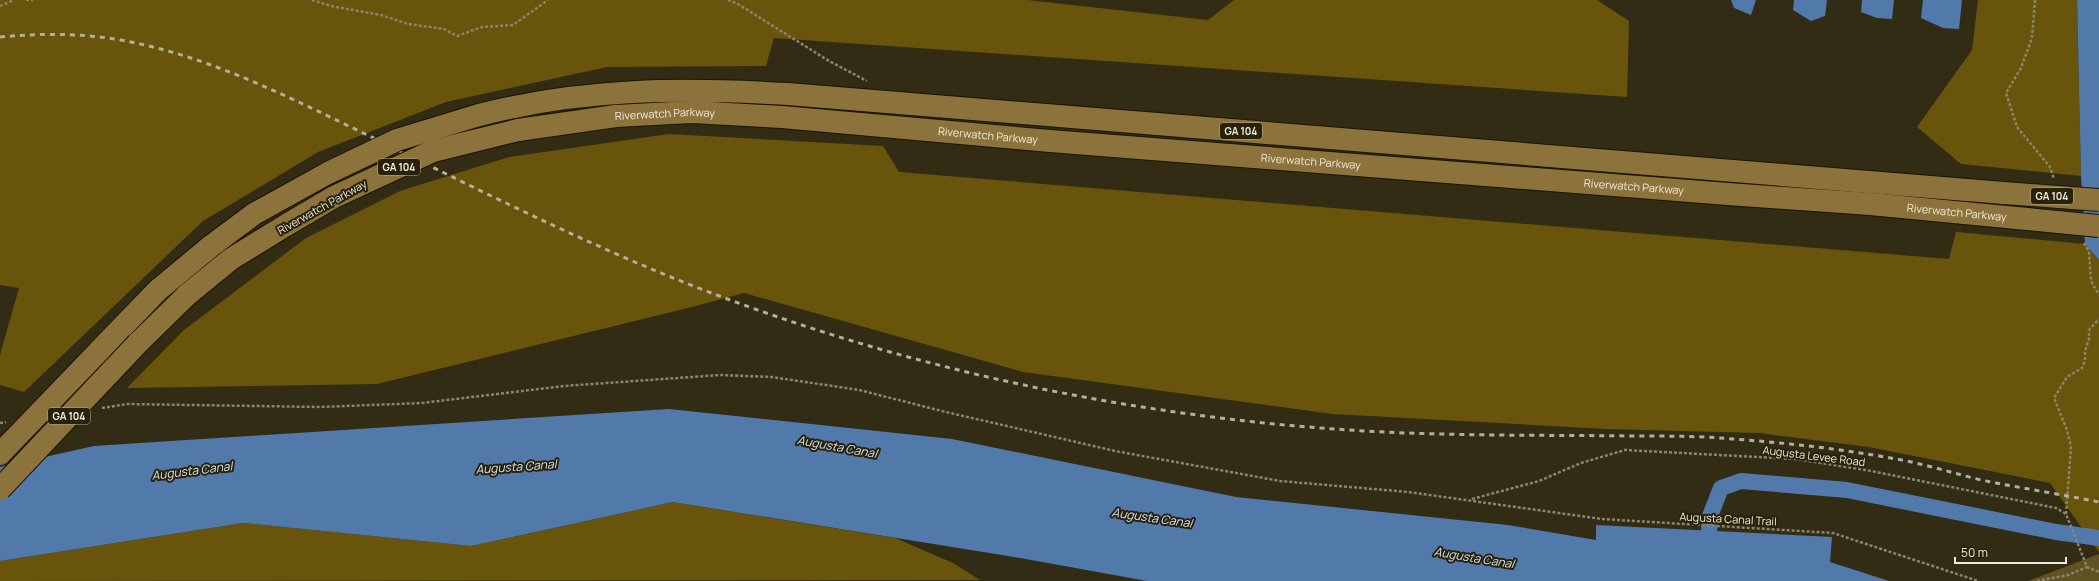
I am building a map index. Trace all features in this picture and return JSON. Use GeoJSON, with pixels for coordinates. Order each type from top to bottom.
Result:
{"type":"FeatureCollection","features":[{"type":"Feature","properties":{"kind":"main road","name":"Riverwatch Parkway"},"geometry":{"type":"LineString","coordinates":[[0,454],[158,290],[211,246],[254,214],[328,173],[397,140],[479,115],[515,106],[570,96],[640,91],[716,90],[788,94],[2099,200]]}},
{"type":"Feature","properties":{"kind":"main road","name":"Riverwatch Parkway"},"geometry":{"type":"LineString","coordinates":[[0,489],[138,343],[187,295],[231,259],[288,224],[334,198],[433,151],[518,130],[616,116],[692,112],[782,117],[1050,141],[1870,204],[2099,226]]}},
{"type":"Feature","properties":{"kind":"path"},"geometry":{"type":"LineString","coordinates":[[0,6],[14,0]]}},
{"type":"Feature","properties":{"kind":"path"},"geometry":{"type":"LineString","coordinates":[[26,0],[33,0]]}},
{"type":"Feature","properties":{"kind":"path"},"geometry":{"type":"LineString","coordinates":[[312,0],[331,6],[381,15],[408,24],[444,29],[458,36],[482,28],[513,25],[548,0]]}},
{"type":"Feature","properties":{"kind":"path"},"geometry":{"type":"LineString","coordinates":[[728,0],[738,4],[829,61],[868,82]]}},
{"type":"Feature","properties":{"kind":"path"},"geometry":{"type":"LineString","coordinates":[[2021,68],[2032,38],[2035,0]]}},
{"type":"Feature","properties":{"kind":"path"},"geometry":{"type":"LineString","coordinates":[[2099,319],[2089,330],[2089,340],[2085,350],[2085,361],[2082,368],[2067,376],[2054,398],[2067,430],[2071,447],[2066,514],[2088,567],[2099,572]]}},
{"type":"Feature","properties":{"kind":"path","name":"Augusta Canal Trail"},"geometry":{"type":"LineString","coordinates":[[97,409],[127,404],[320,407],[422,403],[571,386],[720,375],[772,377],[859,390],[1114,451],[1280,481],[1408,492],[1470,500],[1514,508],[1602,519],[1833,533],[1978,581]]}},
{"type":"Feature","properties":{"kind":"path"},"geometry":{"type":"LineString","coordinates":[[0,423],[8,422]]}},
{"type":"Feature","properties":{"kind":"path","name":"Augusta Levee Road"},"geometry":{"type":"LineString","coordinates":[[1470,500],[1539,481],[1588,460],[1626,450],[1795,459],[1866,470],[2029,502],[2056,508],[2066,514]]}},
{"type":"Feature","properties":{"kind":"path"},"geometry":{"type":"LineString","coordinates":[[2037,581],[2068,575],[2088,567]]}},
{"type":"Feature","properties":{"kind":"shaded area"},"geometry":{"type":"Polygon","coordinates":[[[0,0],[1027,0],[1208,20],[1234,0],[1597,0],[1629,21],[1627,97],[774,38],[766,66],[607,67],[446,102],[318,152],[203,221],[24,392],[0,385],[0,355],[19,288],[0,285],[0,0]]]}},
{"type":"Feature","properties":{"kind":"shaded area"},"geometry":{"type":"Polygon","coordinates":[[[1978,0],[2077,0],[2081,176],[1961,164],[1917,127],[1972,50],[1978,0]]]}},
{"type":"Feature","properties":{"kind":"shaded area"},"geometry":{"type":"Polygon","coordinates":[[[669,134],[883,146],[899,172],[1949,259],[1956,232],[2085,244],[2099,260],[2099,552],[2050,483],[1869,447],[1759,433],[1606,429],[1333,414],[1023,372],[744,293],[377,384],[127,388],[184,330],[306,238],[400,191],[509,157],[669,134]]]}},
{"type":"Feature","properties":{"kind":"shaded area"},"geometry":{"type":"Polygon","coordinates":[[[673,502],[895,538],[953,563],[980,580],[0,581],[0,561],[243,523],[471,546],[673,502]]]}},
{"type":"Feature","properties":{"kind":"shaded area"},"geometry":{"type":"Polygon","coordinates":[[[2099,554],[2099,581],[2028,581],[2099,554]]]}},
{"type":"Feature","properties":{"kind":"water"},"geometry":{"type":"Polygon","coordinates":[[[1731,0],[1756,0],[1751,15],[1734,8],[1731,0]]]}},
{"type":"Feature","properties":{"kind":"water"},"geometry":{"type":"Polygon","coordinates":[[[1794,0],[1827,0],[1825,16],[1811,21],[1793,10],[1794,0]]]}},
{"type":"Feature","properties":{"kind":"water"},"geometry":{"type":"Polygon","coordinates":[[[1862,0],[1894,0],[1892,19],[1877,18],[1861,12],[1862,0]]]}},
{"type":"Feature","properties":{"kind":"water"},"geometry":{"type":"Polygon","coordinates":[[[1923,0],[1962,0],[1959,29],[1943,28],[1921,18],[1923,0]]]}},
{"type":"Feature","properties":{"kind":"water"},"geometry":{"type":"Polygon","coordinates":[[[2077,0],[2099,0],[2099,260],[2085,244],[2081,176],[2077,0]]]}},
{"type":"Feature","properties":{"kind":"water","name":"Augusta Canal"},"geometry":{"type":"Polygon","coordinates":[[[669,409],[952,439],[1236,497],[1508,525],[1596,540],[1596,525],[1832,537],[1830,562],[1889,581],[1147,581],[1014,557],[673,502],[471,546],[243,523],[0,561],[0,467],[94,446],[669,409]]]}},
{"type":"Feature","properties":{"kind":"waterway"},"geometry":{"type":"LineString","coordinates":[[1706,581],[1710,516],[1721,488],[1741,481],[1847,490],[2056,532],[2099,538]]}},
{"type":"Feature","properties":{"kind":"railway"},"geometry":{"type":"LineString","coordinates":[[0,37],[49,34],[82,35],[131,42],[197,60],[291,99],[591,243],[712,293],[805,326],[899,354],[994,378],[1091,398],[1188,414],[1286,425],[1384,432],[1478,435],[1696,437],[1795,444],[1907,461],[1981,480],[2099,502]]}}]}
